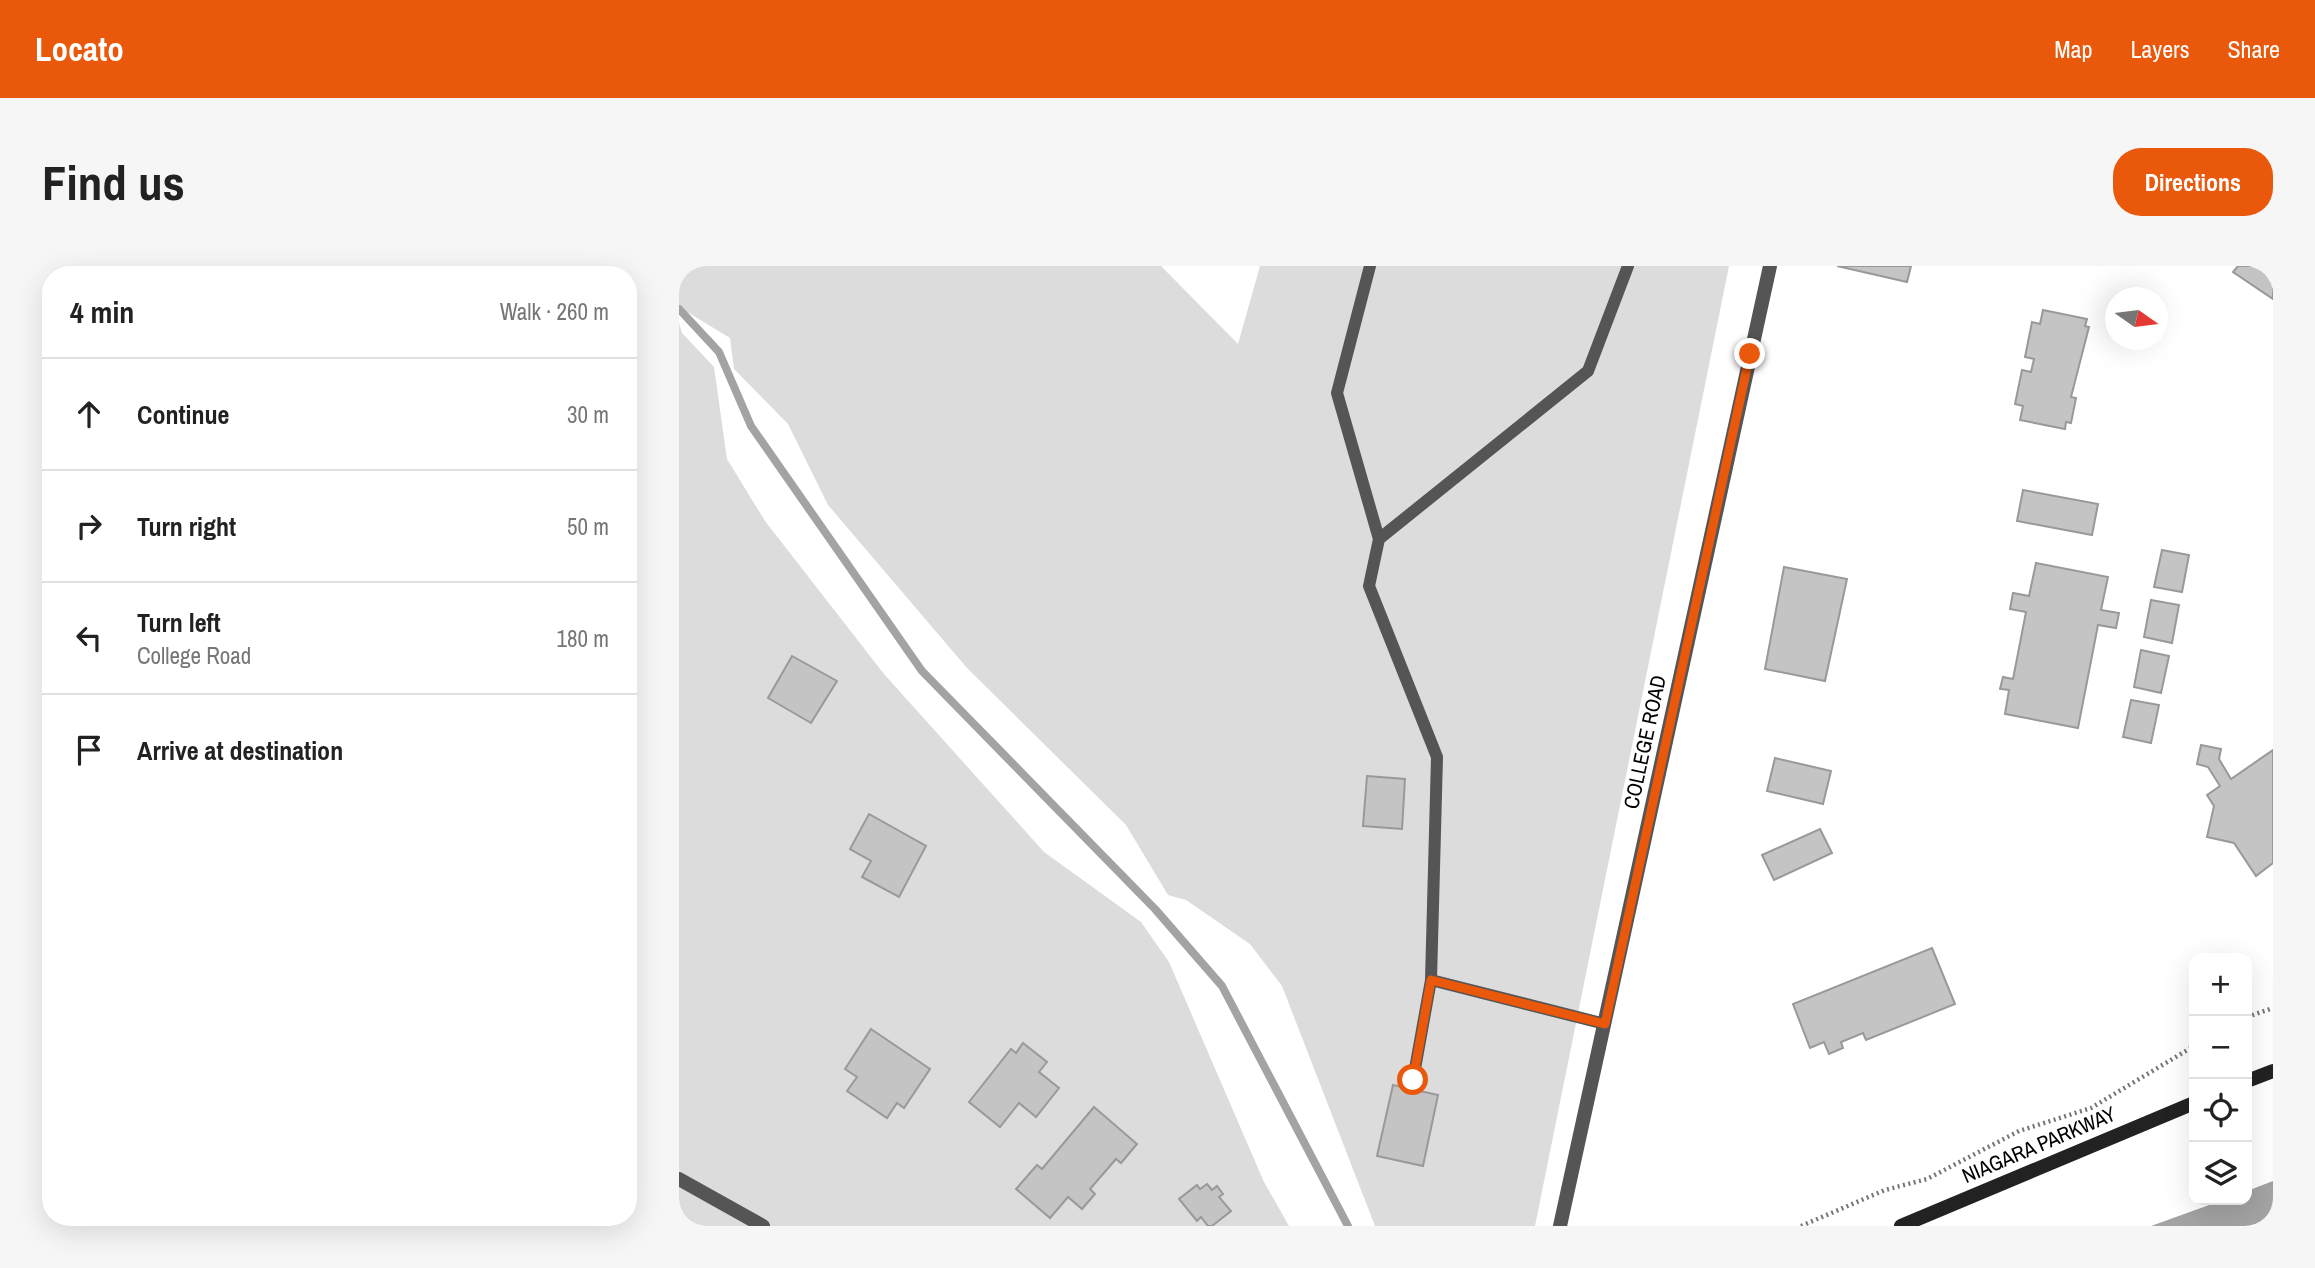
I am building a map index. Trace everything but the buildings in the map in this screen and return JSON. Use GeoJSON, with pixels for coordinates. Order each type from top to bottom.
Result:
{"type":"FeatureCollection","features":[{"type":"Feature","properties":{"kind":"main road"},"geometry":{"type":"LineString","coordinates":[[2252,1079],[2273,1072]]}},
{"type":"Feature","properties":{"kind":"main road","name":"NIAGARA PARKWAY"},"geometry":{"type":"LineString","coordinates":[[1901,1226],[2189,1105]]}},
{"type":"Feature","properties":{"kind":"street","name":"COLLEGE ROAD"},"geometry":{"type":"LineString","coordinates":[[1560,1226],[1770,266]]}},
{"type":"Feature","properties":{"kind":"street"},"geometry":{"type":"LineString","coordinates":[[679,1179],[762,1226]]}},
{"type":"Feature","properties":{"kind":"lane"},"geometry":{"type":"LineString","coordinates":[[1370,266],[1337,393],[1379,539],[1369,586],[1437,757],[1431,980],[1413,1080]]}},
{"type":"Feature","properties":{"kind":"lane"},"geometry":{"type":"LineString","coordinates":[[1379,539],[1588,372],[1628,266]]}},
{"type":"Feature","properties":{"kind":"lane"},"geometry":{"type":"LineString","coordinates":[[1431,980],[1605,1024]]}},
{"type":"Feature","properties":{"kind":"path"},"geometry":{"type":"LineString","coordinates":[[2250,1016],[2273,1008]]}},
{"type":"Feature","properties":{"kind":"path"},"geometry":{"type":"LineString","coordinates":[[1801,1226],[1885,1189],[1927,1179],[2019,1131],[2091,1108],[2189,1049]]}},
{"type":"Feature","properties":{"kind":"shaded area"},"geometry":{"type":"Polygon","coordinates":[[[679,266],[1161,266],[1238,344],[1260,266],[1729,266],[1535,1226],[1375,1226],[1282,986],[1250,944],[1186,900],[1168,895],[1126,825],[967,668],[828,505],[788,424],[734,369],[730,338],[679,307],[679,266]]]}},
{"type":"Feature","properties":{"kind":"shaded area"},"geometry":{"type":"Polygon","coordinates":[[[679,323],[682,333],[714,367],[727,459],[765,521],[884,674],[1044,852],[1141,922],[1169,962],[1264,1182],[1289,1226],[679,1226],[679,323]]]}},
{"type":"Feature","properties":{"kind":"shaded area"},"geometry":{"type":"Polygon","coordinates":[[[2273,1181],[2273,1226],[2151,1226],[2209,1205],[2252,1205],[2252,1189],[2273,1181]]]}},
{"type":"Feature","properties":{"kind":"waterway"},"geometry":{"type":"LineString","coordinates":[[679,309],[719,352],[751,426],[922,671],[1155,909],[1222,986],[1348,1226]]}},
{"type":"Feature","properties":{"kind":"route"},"geometry":{"type":"LineString","coordinates":[[1413,1080],[1431,980],[1605,1024],[1750,354]]}}]}
